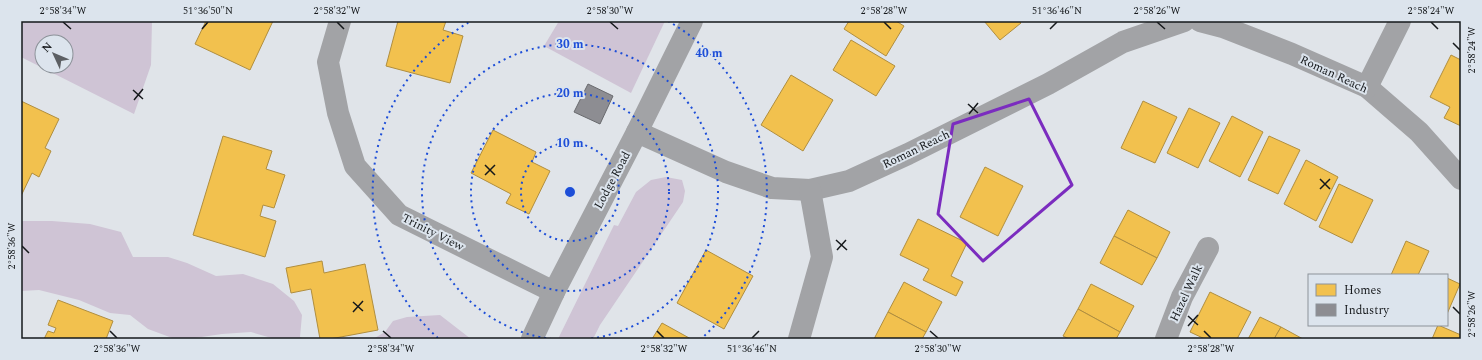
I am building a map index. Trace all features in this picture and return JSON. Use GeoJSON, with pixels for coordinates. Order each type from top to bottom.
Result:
{"type":"FeatureCollection","features":[{"type":"Feature","properties":{"kind":"street","name":"Trinity View"},"geometry":{"type":"LineString","coordinates":[[340,21],[328,62],[338,113],[355,166],[399,215],[554,292]]}},
{"type":"Feature","properties":{"kind":"street","name":"Lodge Road"},"geometry":{"type":"LineString","coordinates":[[532,339],[554,292],[637,132],[692,21]]}},
{"type":"Feature","properties":{"kind":"street","name":"Roman Reach"},"geometry":{"type":"LineString","coordinates":[[637,132],[726,172],[772,188],[810,190],[849,181],[895,160],[1048,84],[1146,28],[1184,21]]}},
{"type":"Feature","properties":{"kind":"street","name":"Roman Reach"},"geometry":{"type":"LineString","coordinates":[[1200,21],[1223,27],[1257,40],[1367,87],[1419,132],[1461,179]]}},
{"type":"Feature","properties":{"kind":"street"},"geometry":{"type":"LineString","coordinates":[[1367,87],[1400,21]]}},
{"type":"Feature","properties":{"kind":"street"},"geometry":{"type":"LineString","coordinates":[[799,339],[822,258],[810,190]]}},
{"type":"Feature","properties":{"kind":"street","name":"Hazel Walk"},"geometry":{"type":"LineString","coordinates":[[1166,339],[1182,297],[1208,248]]}},
{"type":"Feature","properties":{"kind":"highlighted area"},"geometry":{"type":"Polygon","coordinates":[[[1029,99],[1072,185],[983,261],[938,214],[953,124],[1029,99]]]}},
{"type":"Feature","properties":{"kind":"shaded area"},"geometry":{"type":"Polygon","coordinates":[[[21,21],[152,21],[151,65],[134,114],[55,74],[74,74],[74,34],[34,34],[34,64],[21,57],[21,21]]]}},
{"type":"Feature","properties":{"kind":"shaded area"},"geometry":{"type":"Polygon","coordinates":[[[559,21],[665,21],[631,93],[544,46],[559,21]]]}},
{"type":"Feature","properties":{"kind":"shaded area"},"geometry":{"type":"Polygon","coordinates":[[[666,177],[682,180],[685,191],[683,202],[600,325],[593,339],[558,339],[614,225],[618,226],[636,192],[651,180],[666,177]]]}},
{"type":"Feature","properties":{"kind":"shaded area"},"geometry":{"type":"Polygon","coordinates":[[[21,221],[52,221],[90,224],[121,232],[133,257],[168,257],[187,263],[216,276],[243,274],[273,284],[294,301],[302,315],[300,337],[304,339],[275,339],[251,332],[175,339],[148,329],[130,315],[110,313],[79,300],[39,290],[21,291],[21,221]]]}},
{"type":"Feature","properties":{"kind":"shaded area"},"geometry":{"type":"Polygon","coordinates":[[[440,315],[471,339],[373,339],[385,332],[393,321],[407,317],[440,315]]]}},
{"type":"Feature","properties":{"kind":"building: Homes"},"geometry":{"type":"Polygon","coordinates":[[[206,21],[273,21],[250,70],[195,44],[206,21]]]}},
{"type":"Feature","properties":{"kind":"building: Homes"},"geometry":{"type":"Polygon","coordinates":[[[398,21],[446,21],[443,30],[463,36],[450,83],[386,66],[398,21]]]}},
{"type":"Feature","properties":{"kind":"building: Homes"},"geometry":{"type":"Polygon","coordinates":[[[849,21],[896,21],[904,26],[886,56],[844,29],[849,21]]]}},
{"type":"Feature","properties":{"kind":"building: Homes"},"geometry":{"type":"Polygon","coordinates":[[[984,21],[1019,21],[1021,23],[1000,40],[984,21]]]}},
{"type":"Feature","properties":{"kind":"building: Homes"},"geometry":{"type":"Polygon","coordinates":[[[851,40],[895,66],[876,96],[833,70],[851,40]]]}},
{"type":"Feature","properties":{"kind":"building: Homes"},"geometry":{"type":"Polygon","coordinates":[[[1451,55],[1461,60],[1461,126],[1444,118],[1450,107],[1430,97],[1451,55]]]}},
{"type":"Feature","properties":{"kind":"building: Homes"},"geometry":{"type":"Polygon","coordinates":[[[791,75],[833,100],[803,151],[761,125],[791,75]]]}},
{"type":"Feature","properties":{"kind":"building: Homes"},"geometry":{"type":"Polygon","coordinates":[[[21,101],[59,119],[45,148],[51,151],[39,177],[32,173],[21,196],[21,101]]]}},
{"type":"Feature","properties":{"kind":"building: Homes"},"geometry":{"type":"Polygon","coordinates":[[[1143,101],[1177,117],[1155,163],[1121,148],[1143,101]]]}},
{"type":"Feature","properties":{"kind":"building: Homes"},"geometry":{"type":"Polygon","coordinates":[[[1189,108],[1220,123],[1198,168],[1167,153],[1189,108]]]}},
{"type":"Feature","properties":{"kind":"building: Homes"},"geometry":{"type":"Polygon","coordinates":[[[1232,116],[1263,132],[1240,177],[1209,161],[1232,116]]]}},
{"type":"Feature","properties":{"kind":"building: Homes"},"geometry":{"type":"Polygon","coordinates":[[[493,130],[536,152],[532,162],[550,171],[529,214],[506,203],[511,194],[471,173],[493,130]]]}},
{"type":"Feature","properties":{"kind":"building: Homes"},"geometry":{"type":"Polygon","coordinates":[[[223,136],[272,151],[266,169],[285,175],[274,208],[263,205],[260,216],[276,221],[265,257],[193,235],[223,136]]]}},
{"type":"Feature","properties":{"kind":"building: Homes"},"geometry":{"type":"Polygon","coordinates":[[[1269,136],[1300,150],[1278,194],[1248,180],[1269,136]]]}},
{"type":"Feature","properties":{"kind":"building: Homes"},"geometry":{"type":"Polygon","coordinates":[[[1306,160],[1338,177],[1316,221],[1284,204],[1306,160]]]}},
{"type":"Feature","properties":{"kind":"building: Homes"},"geometry":{"type":"Polygon","coordinates":[[[985,167],[1023,186],[998,236],[960,217],[985,167]]]}},
{"type":"Feature","properties":{"kind":"building: Homes"},"geometry":{"type":"Polygon","coordinates":[[[1339,184],[1373,200],[1352,243],[1319,227],[1339,184]]]}},
{"type":"Feature","properties":{"kind":"building: Homes"},"geometry":{"type":"Polygon","coordinates":[[[1128,210],[1170,232],[1157,258],[1114,236],[1128,210]]]}},
{"type":"Feature","properties":{"kind":"building: Homes"},"geometry":{"type":"Polygon","coordinates":[[[918,219],[967,243],[951,276],[963,282],[956,296],[923,280],[929,269],[900,255],[918,219]]]}},
{"type":"Feature","properties":{"kind":"building: Homes"},"geometry":{"type":"Polygon","coordinates":[[[1114,236],[1157,258],[1142,285],[1100,263],[1114,236]]]}},
{"type":"Feature","properties":{"kind":"building: Homes"},"geometry":{"type":"Polygon","coordinates":[[[1406,241],[1429,251],[1418,274],[1391,274],[1406,241]]]}},
{"type":"Feature","properties":{"kind":"building: Homes"},"geometry":{"type":"Polygon","coordinates":[[[706,250],[753,276],[724,329],[677,303],[706,250]]]}},
{"type":"Feature","properties":{"kind":"building: Homes"},"geometry":{"type":"Polygon","coordinates":[[[322,261],[324,273],[365,264],[378,330],[330,339],[320,339],[311,289],[291,293],[286,268],[322,261]]]}},
{"type":"Feature","properties":{"kind":"building: Homes"},"geometry":{"type":"Polygon","coordinates":[[[1448,278],[1460,284],[1448,312],[1448,278]]]}},
{"type":"Feature","properties":{"kind":"building: Homes"},"geometry":{"type":"Polygon","coordinates":[[[904,282],[942,302],[926,332],[888,312],[904,282]]]}},
{"type":"Feature","properties":{"kind":"building: Homes"},"geometry":{"type":"Polygon","coordinates":[[[1091,284],[1134,306],[1120,332],[1078,309],[1091,284]]]}},
{"type":"Feature","properties":{"kind":"building: Homes"},"geometry":{"type":"Polygon","coordinates":[[[1210,292],[1251,312],[1237,339],[1205,339],[1190,332],[1210,292]]]}},
{"type":"Feature","properties":{"kind":"building: Homes"},"geometry":{"type":"Polygon","coordinates":[[[58,300],[113,321],[106,339],[44,339],[48,331],[54,333],[56,328],[48,325],[58,300]]]}},
{"type":"Feature","properties":{"kind":"building: Homes"},"geometry":{"type":"Polygon","coordinates":[[[1078,309],[1120,332],[1116,339],[1069,339],[1063,336],[1078,309]]]}},
{"type":"Feature","properties":{"kind":"building: Homes"},"geometry":{"type":"Polygon","coordinates":[[[888,312],[926,332],[922,339],[874,339],[888,312]]]}},
{"type":"Feature","properties":{"kind":"building: Homes"},"geometry":{"type":"Polygon","coordinates":[[[1260,317],[1281,327],[1274,339],[1248,339],[1260,317]]]}},
{"type":"Feature","properties":{"kind":"building: Homes"},"geometry":{"type":"Polygon","coordinates":[[[662,323],[691,339],[652,339],[662,323]]]}},
{"type":"Feature","properties":{"kind":"building: Homes"},"geometry":{"type":"Polygon","coordinates":[[[1438,326],[1461,335],[1461,339],[1432,339],[1438,326]]]}},
{"type":"Feature","properties":{"kind":"building: Homes"},"geometry":{"type":"Polygon","coordinates":[[[1281,327],[1303,339],[1274,339],[1281,327]]]}},
{"type":"Feature","properties":{"kind":"building: Industry"},"geometry":{"type":"Polygon","coordinates":[[[588,84],[613,96],[600,124],[574,112],[588,84]]]}}]}
